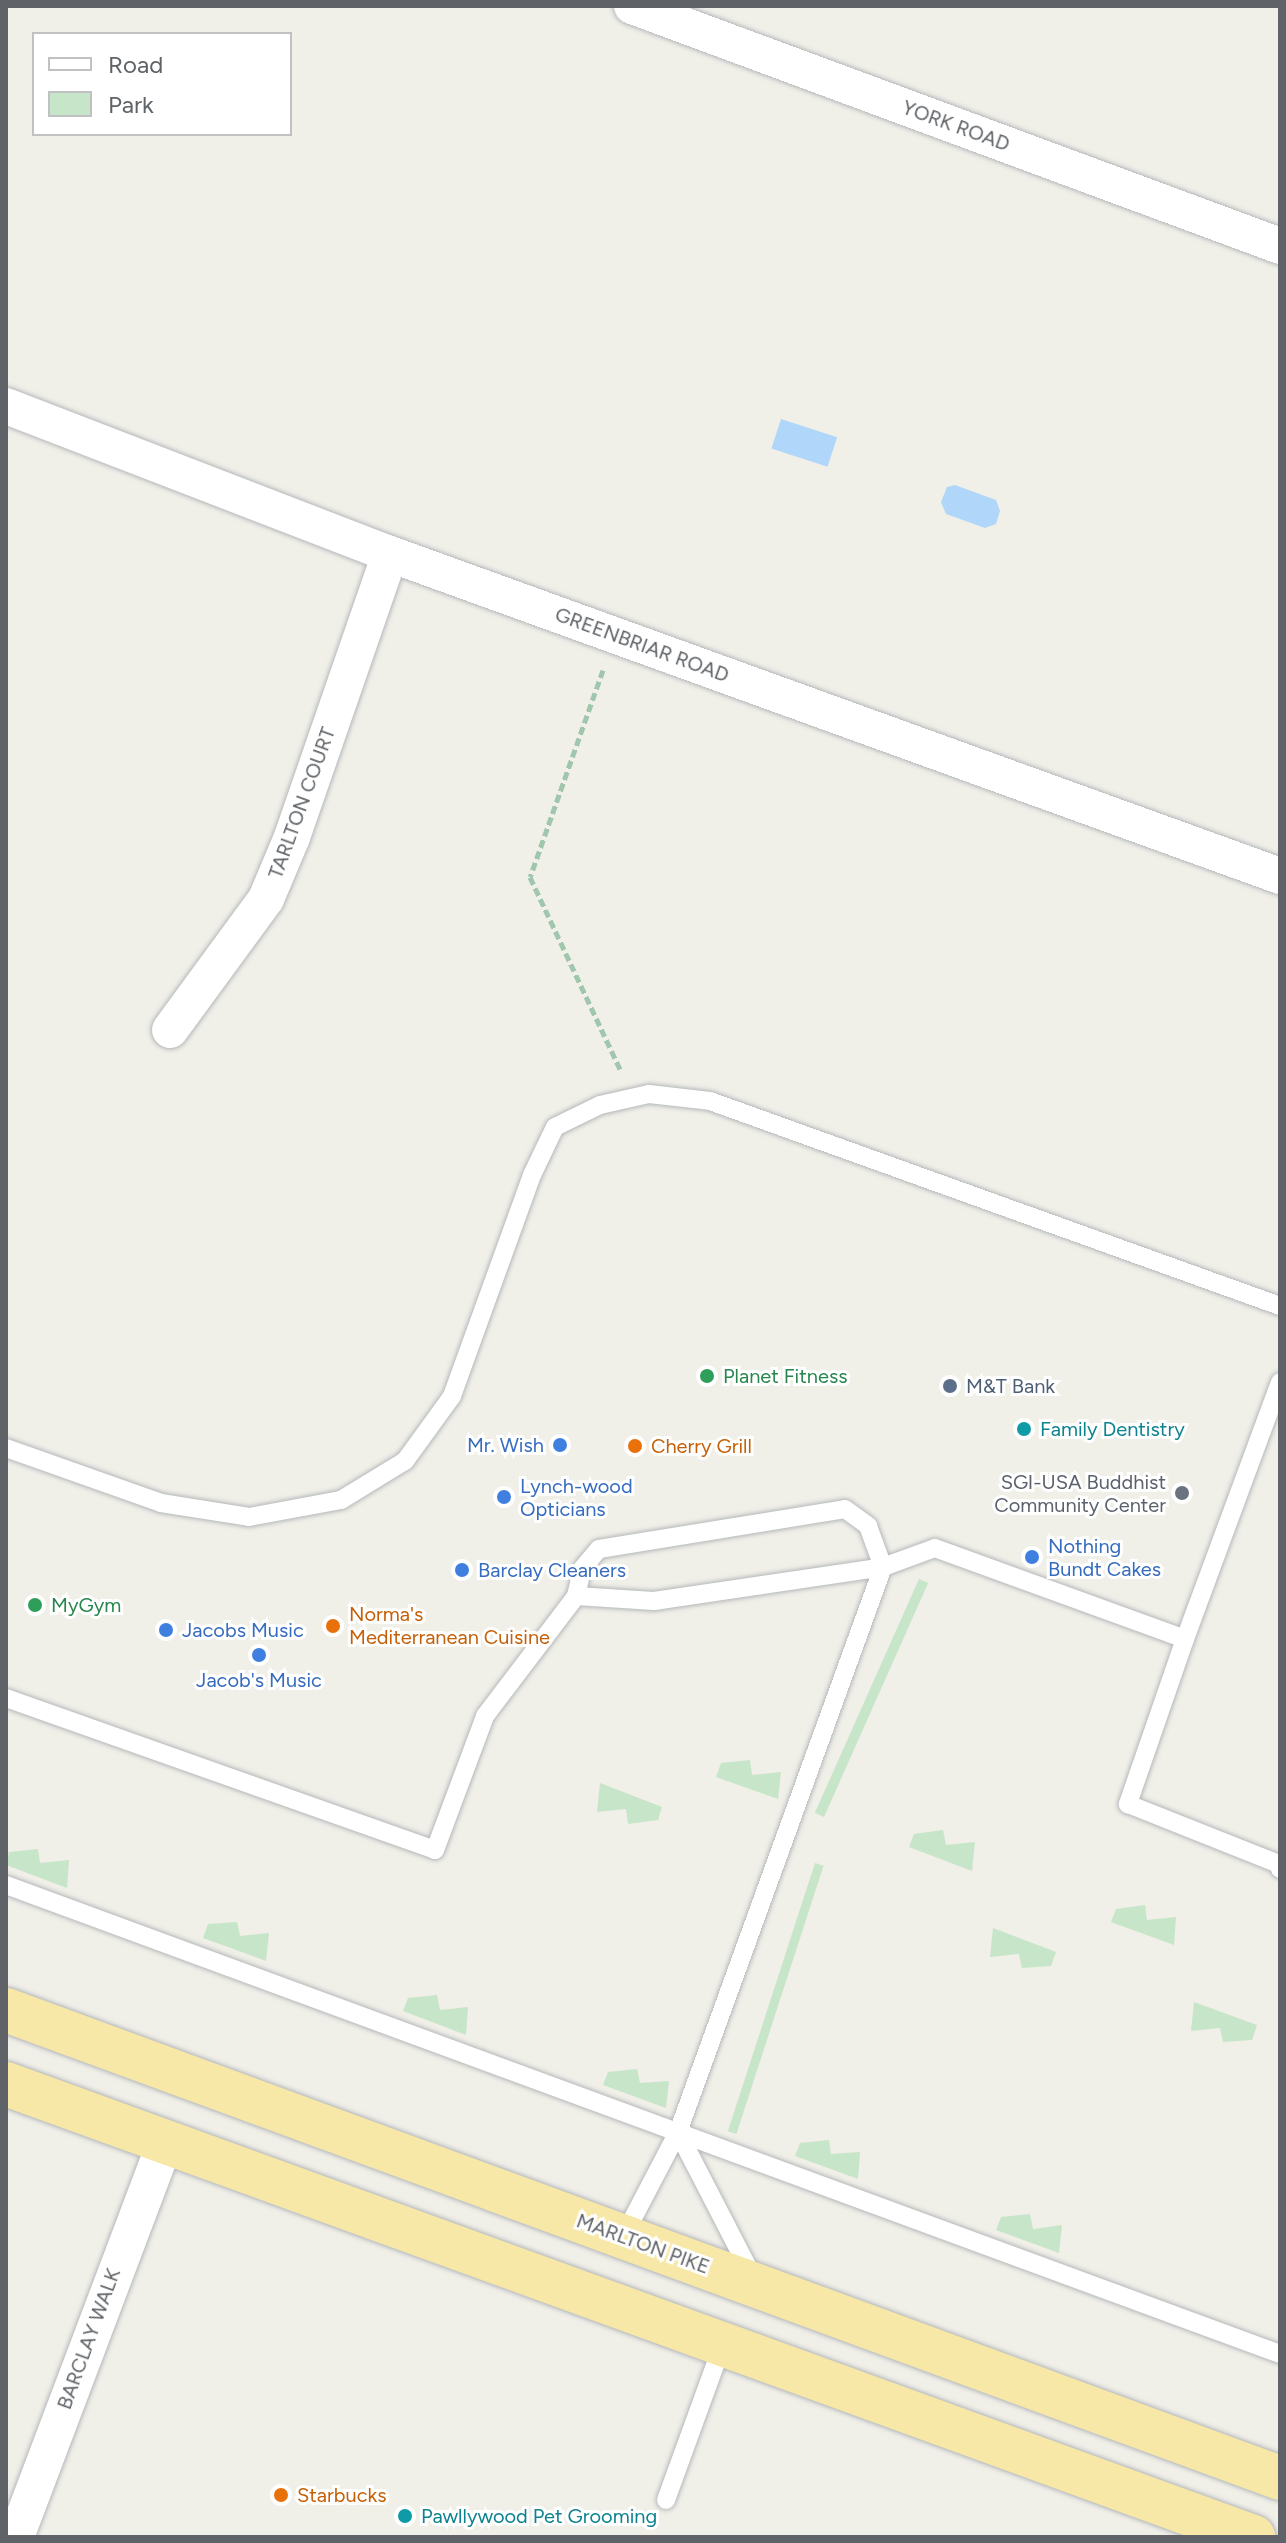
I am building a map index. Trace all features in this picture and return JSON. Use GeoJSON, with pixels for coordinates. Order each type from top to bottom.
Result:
{"type":"FeatureCollection","features":[{"type":"Feature","properties":{"kind":"highway","name":"MARLTON PIKE"},"geometry":{"type":"LineString","coordinates":[[6,2010],[1280,2478]]}},
{"type":"Feature","properties":{"kind":"highway"},"geometry":{"type":"LineString","coordinates":[[6,2084],[722,2346],[1194,2526],[1253,2537]]}},
{"type":"Feature","properties":{"kind":"street","name":"YORK ROAD"},"geometry":{"type":"LineString","coordinates":[[632,6],[1280,246]]}},
{"type":"Feature","properties":{"kind":"street","name":"GREENBRIAR ROAD"},"geometry":{"type":"LineString","coordinates":[[6,406],[390,554],[1280,876]]}},
{"type":"Feature","properties":{"kind":"street","name":"TARLTON COURT"},"geometry":{"type":"LineString","coordinates":[[170,1030],[266,899],[292,837],[390,554]]}},
{"type":"Feature","properties":{"kind":"street","name":"BARCLAY WALK"},"geometry":{"type":"LineString","coordinates":[[16,2537],[165,2143]]}},
{"type":"Feature","properties":{"kind":"lane"},"geometry":{"type":"LineString","coordinates":[[6,1448],[175,1506],[249,1517],[341,1500],[405,1461],[452,1396],[555,1127],[600,1105],[649,1094],[710,1101],[1280,1306]]}},
{"type":"Feature","properties":{"kind":"lane"},"geometry":{"type":"LineString","coordinates":[[1280,1382],[1128,1804],[1279,1864],[1280,1869]]}},
{"type":"Feature","properties":{"kind":"lane"},"geometry":{"type":"LineString","coordinates":[[6,1698],[435,1850],[485,1716],[576,1596],[582,1569],[599,1549],[845,1509],[868,1526],[883,1567],[678,2132],[623,2237]]}},
{"type":"Feature","properties":{"kind":"lane"},"geometry":{"type":"LineString","coordinates":[[576,1596],[654,1601],[883,1567],[935,1548],[1185,1639]]}},
{"type":"Feature","properties":{"kind":"lane"},"geometry":{"type":"LineString","coordinates":[[6,1885],[1280,2354]]}},
{"type":"Feature","properties":{"kind":"lane"},"geometry":{"type":"LineString","coordinates":[[678,2132],[758,2287]]}},
{"type":"Feature","properties":{"kind":"lane"},"geometry":{"type":"LineString","coordinates":[[666,2500],[722,2346]]}},
{"type":"Feature","properties":{"kind":"path"},"geometry":{"type":"LineString","coordinates":[[615,635],[530,877],[633,1097]]}},
{"type":"Feature","properties":{"kind":"green space"},"geometry":{"type":"Polygon","coordinates":[[[919,1579],[928,1583],[824,1817],[815,1813],[919,1579]]]}},
{"type":"Feature","properties":{"kind":"green space"},"geometry":{"type":"Polygon","coordinates":[[[750,1760],[752,1775],[781,1772],[778,1799],[716,1777],[721,1763],[750,1760]]]}},
{"type":"Feature","properties":{"kind":"green space"},"geometry":{"type":"Polygon","coordinates":[[[600,1783],[662,1807],[658,1820],[628,1824],[626,1809],[597,1812],[600,1783]]]}},
{"type":"Feature","properties":{"kind":"green space"},"geometry":{"type":"Polygon","coordinates":[[[943,1830],[946,1845],[975,1842],[972,1871],[909,1847],[914,1834],[943,1830]]]}},
{"type":"Feature","properties":{"kind":"green space"},"geometry":{"type":"Polygon","coordinates":[[[38,1849],[40,1863],[69,1860],[67,1888],[6,1865],[9,1852],[38,1849]]]}},
{"type":"Feature","properties":{"kind":"green space"},"geometry":{"type":"Polygon","coordinates":[[[815,1863],[824,1866],[736,2134],[728,2131],[815,1863]]]}},
{"type":"Feature","properties":{"kind":"green space"},"geometry":{"type":"Polygon","coordinates":[[[1145,1905],[1147,1920],[1176,1917],[1174,1945],[1111,1922],[1116,1909],[1145,1905]]]}},
{"type":"Feature","properties":{"kind":"green space"},"geometry":{"type":"Polygon","coordinates":[[[237,1922],[240,1936],[269,1933],[266,1961],[203,1938],[208,1924],[237,1922]]]}},
{"type":"Feature","properties":{"kind":"green space"},"geometry":{"type":"Polygon","coordinates":[[[993,1928],[1056,1952],[1051,1966],[1022,1968],[1019,1954],[990,1957],[993,1928]]]}},
{"type":"Feature","properties":{"kind":"green space"},"geometry":{"type":"Polygon","coordinates":[[[437,1995],[440,2010],[468,2007],[466,2035],[403,2011],[408,1998],[437,1995]]]}},
{"type":"Feature","properties":{"kind":"green space"},"geometry":{"type":"Polygon","coordinates":[[[1194,2002],[1257,2025],[1252,2040],[1223,2042],[1220,2028],[1191,2031],[1194,2002]]]}},
{"type":"Feature","properties":{"kind":"green space"},"geometry":{"type":"Polygon","coordinates":[[[637,2069],[640,2083],[669,2081],[666,2108],[603,2085],[608,2072],[637,2069]]]}},
{"type":"Feature","properties":{"kind":"green space"},"geometry":{"type":"Polygon","coordinates":[[[829,2140],[831,2154],[860,2152],[858,2179],[795,2156],[800,2143],[829,2140]]]}},
{"type":"Feature","properties":{"kind":"green space"},"geometry":{"type":"Polygon","coordinates":[[[1030,2214],[1033,2229],[1062,2225],[1059,2253],[996,2230],[1001,2217],[1030,2214]]]}},
{"type":"Feature","properties":{"kind":"water"},"geometry":{"type":"Polygon","coordinates":[[[781,419],[837,437],[828,467],[771,448],[781,419]]]}},
{"type":"Feature","properties":{"kind":"water"},"geometry":{"type":"Polygon","coordinates":[[[955,485],[996,500],[1000,511],[996,524],[985,528],[946,514],[941,502],[947,487],[955,485]]]}},
{"type":"Feature","properties":{"kind":"place","name":"Planet Fitness"},"geometry":{"type":"Point","coordinates":[707,1376]}},
{"type":"Feature","properties":{"kind":"place","name":"M&T Bank"},"geometry":{"type":"Point","coordinates":[950,1386]}},
{"type":"Feature","properties":{"kind":"place","name":"Family Dentistry"},"geometry":{"type":"Point","coordinates":[1024,1429]}},
{"type":"Feature","properties":{"kind":"place","name":"Mr. Wish"},"geometry":{"type":"Point","coordinates":[560,1445]}},
{"type":"Feature","properties":{"kind":"place","name":"Cherry Grill"},"geometry":{"type":"Point","coordinates":[635,1446]}},
{"type":"Feature","properties":{"kind":"place","name":"SGI-USA Buddhist Community Center"},"geometry":{"type":"Point","coordinates":[1182,1493]}},
{"type":"Feature","properties":{"kind":"place","name":"Lynch-wood Opticians"},"geometry":{"type":"Point","coordinates":[504,1497]}},
{"type":"Feature","properties":{"kind":"place","name":"Nothing Bundt Cakes"},"geometry":{"type":"Point","coordinates":[1032,1557]}},
{"type":"Feature","properties":{"kind":"place","name":"Barclay Cleaners"},"geometry":{"type":"Point","coordinates":[462,1570]}},
{"type":"Feature","properties":{"kind":"place","name":"MyGym"},"geometry":{"type":"Point","coordinates":[35,1605]}},
{"type":"Feature","properties":{"kind":"place","name":"Norma's Mediterranean Cuisine"},"geometry":{"type":"Point","coordinates":[333,1626]}},
{"type":"Feature","properties":{"kind":"place","name":"Jacobs Music"},"geometry":{"type":"Point","coordinates":[166,1630]}},
{"type":"Feature","properties":{"kind":"place","name":"Jacob's Music"},"geometry":{"type":"Point","coordinates":[259,1655]}},
{"type":"Feature","properties":{"kind":"place","name":"Starbucks"},"geometry":{"type":"Point","coordinates":[281,2495]}},
{"type":"Feature","properties":{"kind":"place","name":"Pawllywood Pet Grooming"},"geometry":{"type":"Point","coordinates":[405,2516]}}]}
